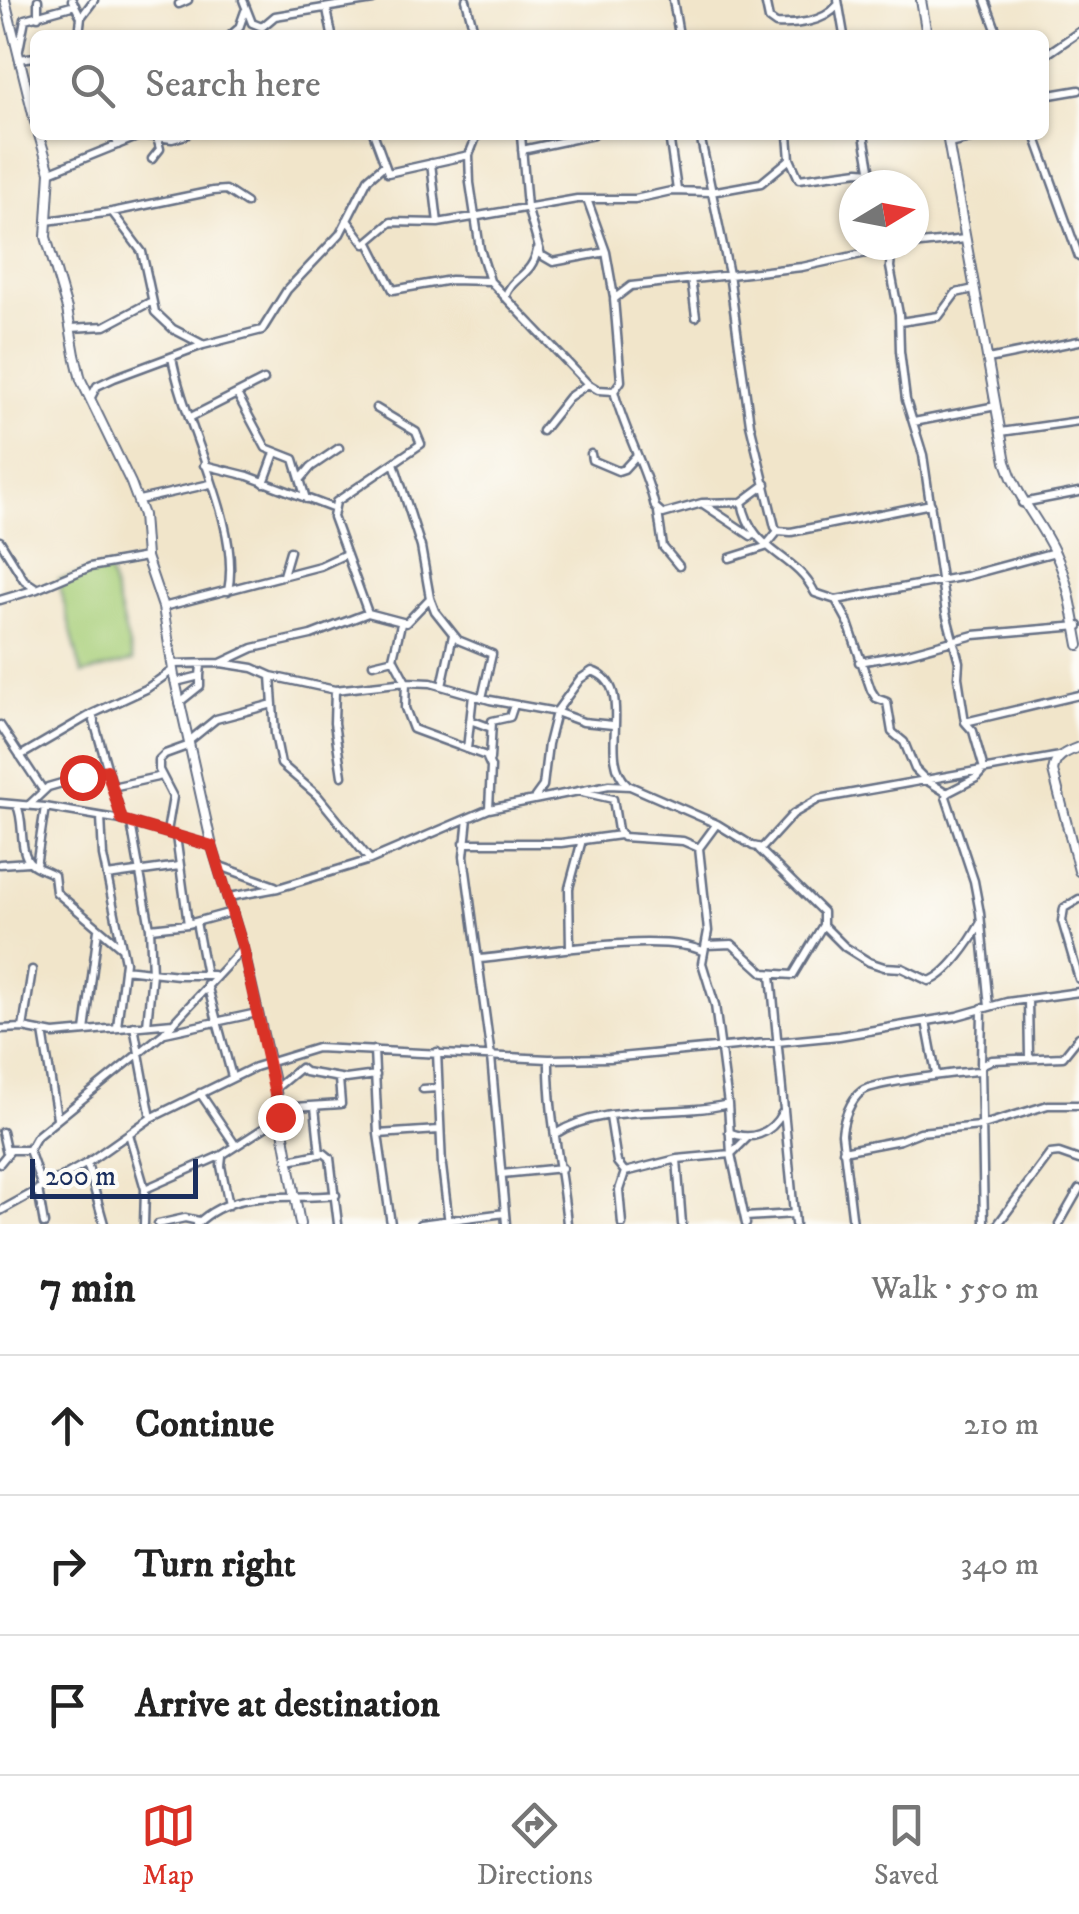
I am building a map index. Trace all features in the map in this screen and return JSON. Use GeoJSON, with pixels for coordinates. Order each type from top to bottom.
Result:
{"type":"FeatureCollection","features":[{"type":"Feature","properties":{"kind":"street"},"geometry":{"type":"LineString","coordinates":[[6,0],[30,100]]}},
{"type":"Feature","properties":{"kind":"street"},"geometry":{"type":"LineString","coordinates":[[38,0],[38,17]]}},
{"type":"Feature","properties":{"kind":"street"},"geometry":{"type":"LineString","coordinates":[[80,30],[86,6],[94,0]]}},
{"type":"Feature","properties":{"kind":"street"},"geometry":{"type":"LineString","coordinates":[[179,4],[188,0]]}},
{"type":"Feature","properties":{"kind":"street"},"geometry":{"type":"LineString","coordinates":[[243,0],[252,23],[262,27],[275,16],[373,0]]}},
{"type":"Feature","properties":{"kind":"street"},"geometry":{"type":"LineString","coordinates":[[466,0],[473,30]]}},
{"type":"Feature","properties":{"kind":"street"},"geometry":{"type":"LineString","coordinates":[[673,0],[678,30]]}},
{"type":"Feature","properties":{"kind":"street"},"geometry":{"type":"LineString","coordinates":[[765,0],[771,30]]}},
{"type":"Feature","properties":{"kind":"street"},"geometry":{"type":"LineString","coordinates":[[921,0],[926,30]]}},
{"type":"Feature","properties":{"kind":"street"},"geometry":{"type":"LineString","coordinates":[[985,0],[996,30]]}},
{"type":"Feature","properties":{"kind":"street"},"geometry":{"type":"LineString","coordinates":[[19,57],[23,20],[73,3],[81,17]]}},
{"type":"Feature","properties":{"kind":"street"},"geometry":{"type":"LineString","coordinates":[[829,16],[838,3]]}},
{"type":"Feature","properties":{"kind":"street"},"geometry":{"type":"LineString","coordinates":[[838,3],[842,30]]}},
{"type":"Feature","properties":{"kind":"street"},"geometry":{"type":"LineString","coordinates":[[327,9],[331,30]]}},
{"type":"Feature","properties":{"kind":"street"},"geometry":{"type":"LineString","coordinates":[[237,30],[246,10]]}},
{"type":"Feature","properties":{"kind":"street"},"geometry":{"type":"LineString","coordinates":[[770,19],[786,24],[829,16],[840,22]]}},
{"type":"Feature","properties":{"kind":"street"},"geometry":{"type":"LineString","coordinates":[[1049,53],[1079,32]]}},
{"type":"Feature","properties":{"kind":"street"},"geometry":{"type":"LineString","coordinates":[[19,57],[30,57]]}},
{"type":"Feature","properties":{"kind":"street"},"geometry":{"type":"LineString","coordinates":[[1049,95],[1079,90]]}},
{"type":"Feature","properties":{"kind":"street"},"geometry":{"type":"LineString","coordinates":[[40,140],[50,172],[46,237],[71,328],[80,380],[138,500],[146,556],[163,607],[212,846],[243,948],[276,1088],[300,1224]]}},
{"type":"Feature","properties":{"kind":"street"},"geometry":{"type":"LineString","coordinates":[[116,140],[118,145]]}},
{"type":"Feature","properties":{"kind":"street"},"geometry":{"type":"LineString","coordinates":[[50,172],[130,140]]}},
{"type":"Feature","properties":{"kind":"street"},"geometry":{"type":"LineString","coordinates":[[152,159],[160,149],[158,140]]}},
{"type":"Feature","properties":{"kind":"street"},"geometry":{"type":"LineString","coordinates":[[375,140],[388,173],[469,155]]}},
{"type":"Feature","properties":{"kind":"street"},"geometry":{"type":"LineString","coordinates":[[475,140],[469,155],[475,217],[490,281],[588,384],[598,390],[614,391]]}},
{"type":"Feature","properties":{"kind":"street"},"geometry":{"type":"LineString","coordinates":[[521,140],[527,207],[537,250],[553,262],[606,252]]}},
{"type":"Feature","properties":{"kind":"street"},"geometry":{"type":"LineString","coordinates":[[522,150],[569,140]]}},
{"type":"Feature","properties":{"kind":"street"},"geometry":{"type":"LineString","coordinates":[[670,140],[677,190]]}},
{"type":"Feature","properties":{"kind":"street"},"geometry":{"type":"LineString","coordinates":[[701,140],[729,274],[750,424],[778,531]]}},
{"type":"Feature","properties":{"kind":"street"},"geometry":{"type":"LineString","coordinates":[[788,140],[796,176],[805,180],[839,174]]}},
{"type":"Feature","properties":{"kind":"street"},"geometry":{"type":"LineString","coordinates":[[865,140],[872,170]]}},
{"type":"Feature","properties":{"kind":"street"},"geometry":{"type":"LineString","coordinates":[[948,140],[1006,462],[1022,503],[1054,552],[1077,626],[1079,646]]}},
{"type":"Feature","properties":{"kind":"street"},"geometry":{"type":"LineString","coordinates":[[1037,140],[1079,257]]}},
{"type":"Feature","properties":{"kind":"street"},"geometry":{"type":"LineString","coordinates":[[368,243],[391,222],[438,223],[586,199],[635,199],[677,190],[711,192],[761,183],[790,159]]}},
{"type":"Feature","properties":{"kind":"street"},"geometry":{"type":"LineString","coordinates":[[431,163],[438,223]]}},
{"type":"Feature","properties":{"kind":"street"},"geometry":{"type":"LineString","coordinates":[[90,400],[103,383],[204,345],[262,330],[278,302],[326,251],[368,179],[383,166]]}},
{"type":"Feature","properties":{"kind":"street"},"geometry":{"type":"LineString","coordinates":[[47,221],[112,212],[214,190],[226,190],[246,203]]}},
{"type":"Feature","properties":{"kind":"street"},"geometry":{"type":"LineString","coordinates":[[586,199],[606,252],[614,298],[621,381],[614,391]]}},
{"type":"Feature","properties":{"kind":"street"},"geometry":{"type":"LineString","coordinates":[[112,212],[142,252],[152,301],[163,322],[204,345]]}},
{"type":"Feature","properties":{"kind":"street"},"geometry":{"type":"LineString","coordinates":[[347,220],[361,241],[368,243],[394,290],[451,280],[490,281]]}},
{"type":"Feature","properties":{"kind":"street"},"geometry":{"type":"LineString","coordinates":[[929,242],[964,239]]}},
{"type":"Feature","properties":{"kind":"street"},"geometry":{"type":"LineString","coordinates":[[505,299],[511,284],[531,270],[537,250]]}},
{"type":"Feature","properties":{"kind":"street"},"geometry":{"type":"LineString","coordinates":[[614,298],[630,286],[802,267],[839,258]]}},
{"type":"Feature","properties":{"kind":"street"},"geometry":{"type":"LineString","coordinates":[[891,260],[904,384],[931,504],[965,722],[975,736],[984,769]]}},
{"type":"Feature","properties":{"kind":"street"},"geometry":{"type":"LineString","coordinates":[[691,279],[696,317]]}},
{"type":"Feature","properties":{"kind":"street"},"geometry":{"type":"LineString","coordinates":[[900,322],[939,316],[956,293],[974,289]]}},
{"type":"Feature","properties":{"kind":"street"},"geometry":{"type":"LineString","coordinates":[[71,328],[105,326],[152,301]]}},
{"type":"Feature","properties":{"kind":"street"},"geometry":{"type":"LineString","coordinates":[[988,359],[1079,341]]}},
{"type":"Feature","properties":{"kind":"street"},"geometry":{"type":"LineString","coordinates":[[172,357],[231,568],[228,591]]}},
{"type":"Feature","properties":{"kind":"street"},"geometry":{"type":"LineString","coordinates":[[188,418],[264,380]]}},
{"type":"Feature","properties":{"kind":"street"},"geometry":{"type":"LineString","coordinates":[[542,430],[568,397],[588,384]]}},
{"type":"Feature","properties":{"kind":"street"},"geometry":{"type":"LineString","coordinates":[[614,391],[658,512],[662,547],[679,566]]}},
{"type":"Feature","properties":{"kind":"street"},"geometry":{"type":"LineString","coordinates":[[237,394],[260,440],[274,453],[294,459],[306,500]]}},
{"type":"Feature","properties":{"kind":"street"},"geometry":{"type":"LineString","coordinates":[[914,422],[996,406]]}},
{"type":"Feature","properties":{"kind":"street"},"geometry":{"type":"LineString","coordinates":[[332,508],[420,446],[420,437],[376,408]]}},
{"type":"Feature","properties":{"kind":"street"},"geometry":{"type":"LineString","coordinates":[[1001,432],[1079,421]]}},
{"type":"Feature","properties":{"kind":"street"},"geometry":{"type":"LineString","coordinates":[[301,480],[339,448]]}},
{"type":"Feature","properties":{"kind":"street"},"geometry":{"type":"LineString","coordinates":[[264,483],[274,453]]}},
{"type":"Feature","properties":{"kind":"street"},"geometry":{"type":"LineString","coordinates":[[591,454],[592,460],[618,471],[624,470],[635,456]]}},
{"type":"Feature","properties":{"kind":"street"},"geometry":{"type":"LineString","coordinates":[[394,463],[421,547],[430,598],[453,635],[492,654],[482,698]]}},
{"type":"Feature","properties":{"kind":"street"},"geometry":{"type":"LineString","coordinates":[[204,465],[332,508]]}},
{"type":"Feature","properties":{"kind":"street"},"geometry":{"type":"LineString","coordinates":[[138,500],[210,484]]}},
{"type":"Feature","properties":{"kind":"street"},"geometry":{"type":"LineString","coordinates":[[658,512],[670,513],[702,503],[742,502],[766,484]]}},
{"type":"Feature","properties":{"kind":"street"},"geometry":{"type":"LineString","coordinates":[[1022,503],[1079,492]]}},
{"type":"Feature","properties":{"kind":"street"},"geometry":{"type":"LineString","coordinates":[[742,502],[755,538],[752,553]]}},
{"type":"Feature","properties":{"kind":"street"},"geometry":{"type":"LineString","coordinates":[[702,503],[799,569],[816,595],[836,600],[942,580],[1054,552]]}},
{"type":"Feature","properties":{"kind":"street"},"geometry":{"type":"LineString","coordinates":[[778,531],[791,532],[931,504]]}},
{"type":"Feature","properties":{"kind":"street"},"geometry":{"type":"LineString","coordinates":[[332,508],[368,613]]}},
{"type":"Feature","properties":{"kind":"street"},"geometry":{"type":"LineString","coordinates":[[730,558],[765,547],[778,531]]}},
{"type":"Feature","properties":{"kind":"street"},"geometry":{"type":"LineString","coordinates":[[0,541],[24,580],[38,589]]}},
{"type":"Feature","properties":{"kind":"street"},"geometry":{"type":"LineString","coordinates":[[283,576],[290,552]]}},
{"type":"Feature","properties":{"kind":"street"},"geometry":{"type":"LineString","coordinates":[[163,607],[320,566],[346,554]]}},
{"type":"Feature","properties":{"kind":"street"},"geometry":{"type":"LineString","coordinates":[[0,600],[90,567],[146,556]]}},
{"type":"Feature","properties":{"kind":"street"},"geometry":{"type":"LineString","coordinates":[[221,663],[253,648],[323,631],[368,613],[401,624],[411,621],[430,598]]}},
{"type":"Feature","properties":{"kind":"street"},"geometry":{"type":"LineString","coordinates":[[836,600],[848,620],[859,662],[874,695],[886,702],[892,732],[904,742],[915,769],[947,793]]}},
{"type":"Feature","properties":{"kind":"street"},"geometry":{"type":"LineString","coordinates":[[401,624],[394,659],[406,682],[405,708],[413,730],[490,760]]}},
{"type":"Feature","properties":{"kind":"street"},"geometry":{"type":"LineString","coordinates":[[859,662],[982,634],[1077,626]]}},
{"type":"Feature","properties":{"kind":"street"},"geometry":{"type":"LineString","coordinates":[[442,686],[453,635]]}},
{"type":"Feature","properties":{"kind":"street"},"geometry":{"type":"LineString","coordinates":[[373,664],[394,659]]}},
{"type":"Feature","properties":{"kind":"street"},"geometry":{"type":"LineString","coordinates":[[20,756],[92,714],[146,689],[174,667],[221,663],[335,690],[406,682],[442,686],[613,726]]}},
{"type":"Feature","properties":{"kind":"street"},"geometry":{"type":"LineString","coordinates":[[180,702],[200,686],[201,665]]}},
{"type":"Feature","properties":{"kind":"street"},"geometry":{"type":"LineString","coordinates":[[534,798],[543,786],[556,712],[586,674],[598,672],[614,692],[613,726],[619,774],[630,786]]}},
{"type":"Feature","properties":{"kind":"street"},"geometry":{"type":"LineString","coordinates":[[176,682],[200,676]]}},
{"type":"Feature","properties":{"kind":"street"},"geometry":{"type":"LineString","coordinates":[[270,676],[282,764],[317,795],[370,860]]}},
{"type":"Feature","properties":{"kind":"street"},"geometry":{"type":"LineString","coordinates":[[335,690],[334,723],[342,776]]}},
{"type":"Feature","properties":{"kind":"street"},"geometry":{"type":"LineString","coordinates":[[467,749],[473,695]]}},
{"type":"Feature","properties":{"kind":"street"},"geometry":{"type":"LineString","coordinates":[[965,722],[1079,695]]}},
{"type":"Feature","properties":{"kind":"street"},"geometry":{"type":"LineString","coordinates":[[167,832],[172,797],[159,760],[189,743],[216,719],[273,704]]}},
{"type":"Feature","properties":{"kind":"street"},"geometry":{"type":"LineString","coordinates":[[488,809],[490,726],[494,719],[510,716],[514,705]]}},
{"type":"Feature","properties":{"kind":"street"},"geometry":{"type":"LineString","coordinates":[[92,714],[122,820]]}},
{"type":"Feature","properties":{"kind":"street"},"geometry":{"type":"LineString","coordinates":[[470,720],[490,726]]}},
{"type":"Feature","properties":{"kind":"street"},"geometry":{"type":"LineString","coordinates":[[0,725],[43,790]]}},
{"type":"Feature","properties":{"kind":"street"},"geometry":{"type":"LineString","coordinates":[[758,848],[767,844],[792,814],[819,799],[1060,756],[1079,747]]}},
{"type":"Feature","properties":{"kind":"street"},"geometry":{"type":"LineString","coordinates":[[1060,756],[1054,762],[1054,781],[1079,871]]}},
{"type":"Feature","properties":{"kind":"street"},"geometry":{"type":"LineString","coordinates":[[947,793],[976,778],[984,769]]}},
{"type":"Feature","properties":{"kind":"street"},"geometry":{"type":"LineString","coordinates":[[29,805],[43,790],[107,770]]}},
{"type":"Feature","properties":{"kind":"street"},"geometry":{"type":"LineString","coordinates":[[112,787],[162,776]]}},
{"type":"Feature","properties":{"kind":"street"},"geometry":{"type":"LineString","coordinates":[[229,897],[278,888],[370,860],[488,809],[609,785],[630,786],[717,824],[758,848],[823,912],[823,926],[797,973],[770,976],[732,944],[706,948],[676,944],[570,949],[478,959]]}},
{"type":"Feature","properties":{"kind":"street"},"geometry":{"type":"LineString","coordinates":[[579,792],[613,799],[620,835]]}},
{"type":"Feature","properties":{"kind":"street"},"geometry":{"type":"LineString","coordinates":[[947,793],[949,809],[970,864],[980,922],[986,1008],[980,1126],[984,1224]]}},
{"type":"Feature","properties":{"kind":"street"},"geometry":{"type":"LineString","coordinates":[[0,803],[122,820],[212,846]]}},
{"type":"Feature","properties":{"kind":"street"},"geometry":{"type":"LineString","coordinates":[[16,804],[22,818],[25,853],[33,864],[54,875],[56,892],[122,949]]}},
{"type":"Feature","properties":{"kind":"street"},"geometry":{"type":"LineString","coordinates":[[33,864],[45,807]]}},
{"type":"Feature","properties":{"kind":"street"},"geometry":{"type":"LineString","coordinates":[[101,817],[124,969],[117,1027]]}},
{"type":"Feature","properties":{"kind":"street"},"geometry":{"type":"LineString","coordinates":[[468,817],[464,843],[506,1224]]}},
{"type":"Feature","properties":{"kind":"street"},"geometry":{"type":"LineString","coordinates":[[132,823],[150,928],[148,1025]]}},
{"type":"Feature","properties":{"kind":"street"},"geometry":{"type":"LineString","coordinates":[[717,824],[699,848],[706,948],[702,963],[715,1005],[731,1154],[745,1220],[794,1214]]}},
{"type":"Feature","properties":{"kind":"street"},"geometry":{"type":"LineString","coordinates":[[176,835],[192,923],[232,1077]]}},
{"type":"Feature","properties":{"kind":"street"},"geometry":{"type":"LineString","coordinates":[[464,843],[536,844],[620,835],[683,841],[699,848]]}},
{"type":"Feature","properties":{"kind":"street"},"geometry":{"type":"LineString","coordinates":[[570,949],[569,888],[582,840]]}},
{"type":"Feature","properties":{"kind":"street"},"geometry":{"type":"LineString","coordinates":[[0,864],[33,864]]}},
{"type":"Feature","properties":{"kind":"street"},"geometry":{"type":"LineString","coordinates":[[107,876],[179,866]]}},
{"type":"Feature","properties":{"kind":"street"},"geometry":{"type":"LineString","coordinates":[[220,866],[278,888]]}},
{"type":"Feature","properties":{"kind":"street"},"geometry":{"type":"LineString","coordinates":[[1079,899],[1064,908],[1062,921],[1079,979]]}},
{"type":"Feature","properties":{"kind":"street"},"geometry":{"type":"LineString","coordinates":[[150,928],[192,923],[233,912]]}},
{"type":"Feature","properties":{"kind":"street"},"geometry":{"type":"LineString","coordinates":[[823,926],[868,962],[884,968],[902,968],[928,980],[938,978],[980,922]]}},
{"type":"Feature","properties":{"kind":"street"},"geometry":{"type":"LineString","coordinates":[[84,1031],[98,930]]}},
{"type":"Feature","properties":{"kind":"street"},"geometry":{"type":"LineString","coordinates":[[44,1224],[40,1188],[29,1150],[37,1136],[164,1033],[209,978],[243,948]]}},
{"type":"Feature","properties":{"kind":"street"},"geometry":{"type":"LineString","coordinates":[[124,969],[209,978]]}},
{"type":"Feature","properties":{"kind":"street"},"geometry":{"type":"LineString","coordinates":[[23,1028],[32,970]]}},
{"type":"Feature","properties":{"kind":"street"},"geometry":{"type":"LineString","coordinates":[[770,976],[795,1224]]}},
{"type":"Feature","properties":{"kind":"street"},"geometry":{"type":"LineString","coordinates":[[0,1212],[87,1163],[152,1118],[200,1093],[268,1062],[317,1048],[548,1060],[610,1058],[839,1036],[1079,992]]}},
{"type":"Feature","properties":{"kind":"street"},"geometry":{"type":"LineString","coordinates":[[1028,999],[1029,1057]]}},
{"type":"Feature","properties":{"kind":"street"},"geometry":{"type":"LineString","coordinates":[[164,1033],[258,1013]]}},
{"type":"Feature","properties":{"kind":"street"},"geometry":{"type":"LineString","coordinates":[[926,1021],[936,1074]]}},
{"type":"Feature","properties":{"kind":"street"},"geometry":{"type":"LineString","coordinates":[[0,1029],[84,1031],[174,1023]]}},
{"type":"Feature","properties":{"kind":"street"},"geometry":{"type":"LineString","coordinates":[[134,1026],[152,1118]]}},
{"type":"Feature","properties":{"kind":"street"},"geometry":{"type":"LineString","coordinates":[[44,1032],[58,1119]]}},
{"type":"Feature","properties":{"kind":"street"},"geometry":{"type":"LineString","coordinates":[[853,1224],[843,1120],[863,1090],[981,1068],[992,1060],[1063,1057],[1079,1036]]}},
{"type":"Feature","properties":{"kind":"street"},"geometry":{"type":"LineString","coordinates":[[374,1050],[378,1134],[390,1224]]}},
{"type":"Feature","properties":{"kind":"street"},"geometry":{"type":"LineString","coordinates":[[437,1052],[449,1222]]}},
{"type":"Feature","properties":{"kind":"street"},"geometry":{"type":"LineString","coordinates":[[548,1060],[567,1224]]}},
{"type":"Feature","properties":{"kind":"street"},"geometry":{"type":"LineString","coordinates":[[276,1088],[300,1068],[338,1078],[376,1075]]}},
{"type":"Feature","properties":{"kind":"street"},"geometry":{"type":"LineString","coordinates":[[145,1188],[222,1156],[280,1113],[342,1103],[338,1078]]}},
{"type":"Feature","properties":{"kind":"street"},"geometry":{"type":"LineString","coordinates":[[423,1090],[437,1088]]}},
{"type":"Feature","properties":{"kind":"street"},"geometry":{"type":"LineString","coordinates":[[200,1093],[236,1146]]}},
{"type":"Feature","properties":{"kind":"street"},"geometry":{"type":"LineString","coordinates":[[555,1134],[581,1120],[700,1111],[728,1104]]}},
{"type":"Feature","properties":{"kind":"street"},"geometry":{"type":"LineString","coordinates":[[843,1150],[900,1140],[920,1132],[980,1126],[1048,1105],[1079,1105]]}},
{"type":"Feature","properties":{"kind":"street"},"geometry":{"type":"LineString","coordinates":[[315,1106],[320,1154]]}},
{"type":"Feature","properties":{"kind":"street"},"geometry":{"type":"LineString","coordinates":[[624,1172],[678,1159],[731,1154],[747,1138],[777,1122],[784,1108]]}},
{"type":"Feature","properties":{"kind":"street"},"geometry":{"type":"LineString","coordinates":[[610,1117],[617,1162],[624,1172],[620,1190],[622,1224]]}},
{"type":"Feature","properties":{"kind":"street"},"geometry":{"type":"LineString","coordinates":[[378,1134],[440,1130]]}},
{"type":"Feature","properties":{"kind":"street"},"geometry":{"type":"LineString","coordinates":[[2,1132],[9,1152]]}},
{"type":"Feature","properties":{"kind":"street"},"geometry":{"type":"LineString","coordinates":[[730,1132],[747,1138]]}},
{"type":"Feature","properties":{"kind":"street"},"geometry":{"type":"LineString","coordinates":[[129,1134],[145,1188],[144,1224]]}},
{"type":"Feature","properties":{"kind":"street"},"geometry":{"type":"LineString","coordinates":[[0,1163],[9,1152],[29,1150]]}},
{"type":"Feature","properties":{"kind":"street"},"geometry":{"type":"LineString","coordinates":[[289,1160],[320,1154],[330,1158],[338,1224]]}},
{"type":"Feature","properties":{"kind":"street"},"geometry":{"type":"LineString","coordinates":[[998,1224],[1050,1154],[1079,1160]]}},
{"type":"Feature","properties":{"kind":"street"},"geometry":{"type":"LineString","coordinates":[[222,1156],[220,1166],[228,1206]]}},
{"type":"Feature","properties":{"kind":"street"},"geometry":{"type":"LineString","coordinates":[[678,1159],[682,1224]]}},
{"type":"Feature","properties":{"kind":"street"},"geometry":{"type":"LineString","coordinates":[[87,1163],[104,1224]]}},
{"type":"Feature","properties":{"kind":"street"},"geometry":{"type":"LineString","coordinates":[[502,1174],[562,1168]]}},
{"type":"Feature","properties":{"kind":"street"},"geometry":{"type":"LineString","coordinates":[[1059,1224],[1079,1188]]}},
{"type":"Feature","properties":{"kind":"street"},"geometry":{"type":"LineString","coordinates":[[158,1224],[185,1218],[198,1222],[228,1206],[270,1194],[296,1198],[336,1195]]}},
{"type":"Feature","properties":{"kind":"street"},"geometry":{"type":"LineString","coordinates":[[420,1224],[505,1214]]}},
{"type":"Feature","properties":{"kind":"green space"},"geometry":{"type":"Polygon","coordinates":[[[108,567],[133,661],[82,674],[58,580],[108,567]]]}},
{"type":"Feature","properties":{"kind":"route"},"geometry":{"type":"LineString","coordinates":[[82,777],[107,770],[122,820],[212,846],[243,948],[280,1117]]}}]}
